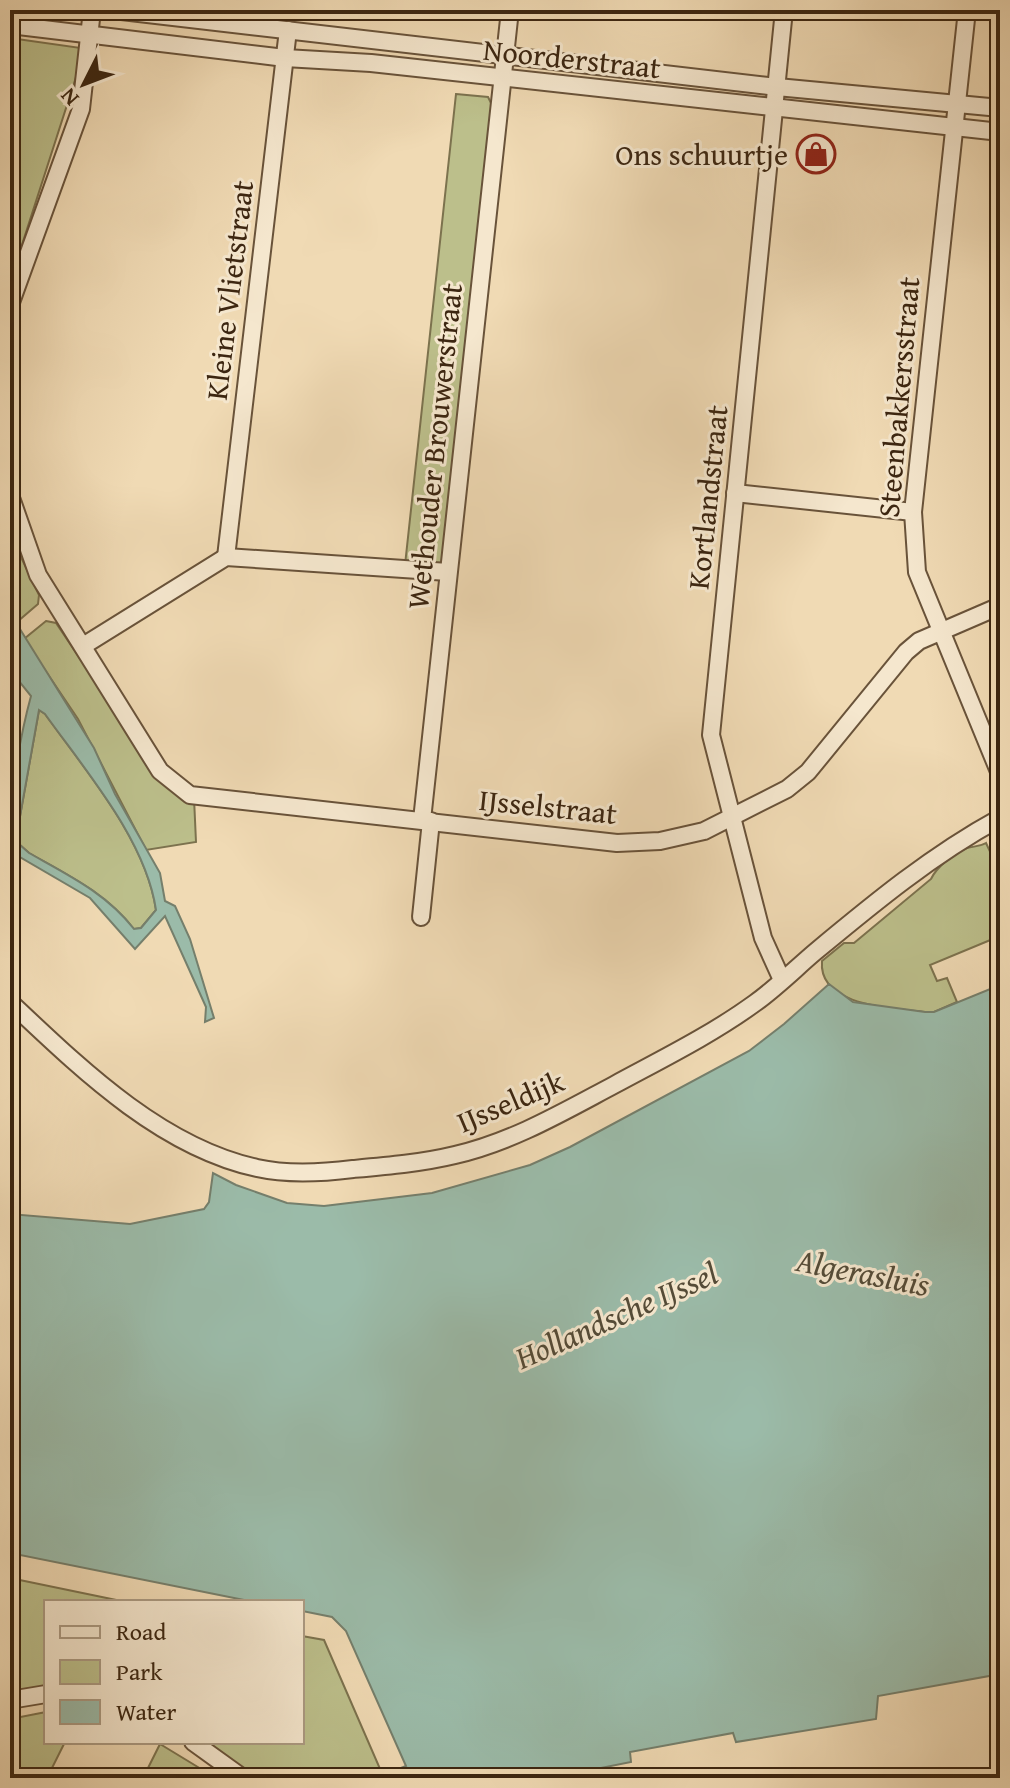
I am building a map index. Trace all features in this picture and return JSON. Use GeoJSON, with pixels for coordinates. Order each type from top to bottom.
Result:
{"type":"FeatureCollection","features":[{"type":"Feature","properties":{"kind":"street"},"geometry":{"type":"LineString","coordinates":[[10,305],[81,109],[92,10]]}},
{"type":"Feature","properties":{"kind":"street","name":"Noorderstraat"},"geometry":{"type":"LineString","coordinates":[[113,10],[777,87],[1000,108]]}},
{"type":"Feature","properties":{"kind":"street","name":"Wethouder Brouwerstraat"},"geometry":{"type":"LineString","coordinates":[[421,917],[426,821],[448,572],[510,10]]}},
{"type":"Feature","properties":{"kind":"street","name":"Kortlandstraat"},"geometry":{"type":"LineString","coordinates":[[782,980],[763,938],[711,735],[784,10]]}},
{"type":"Feature","properties":{"kind":"street","name":"Steenbakkersstraat"},"geometry":{"type":"LineString","coordinates":[[967,10],[913,512],[917,572],[1000,774]]}},
{"type":"Feature","properties":{"kind":"street","name":"Noorderstraat"},"geometry":{"type":"LineString","coordinates":[[10,25],[285,58],[371,63],[1000,132]]}},
{"type":"Feature","properties":{"kind":"street","name":"Kleine Vlietstraat"},"geometry":{"type":"LineString","coordinates":[[226,557],[288,30]]}},
{"type":"Feature","properties":{"kind":"street"},"geometry":{"type":"LineString","coordinates":[[735,493],[913,512]]}},
{"type":"Feature","properties":{"kind":"street","name":"IJsselstraat"},"geometry":{"type":"LineString","coordinates":[[10,495],[38,575],[160,771],[190,795],[636,844],[704,831],[798,781],[906,652],[919,641],[1000,606]]}},
{"type":"Feature","properties":{"kind":"street"},"geometry":{"type":"LineString","coordinates":[[83,646],[226,557],[448,572]]}},
{"type":"Feature","properties":{"kind":"street","name":"IJsseldijk"},"geometry":{"type":"LineString","coordinates":[[10,1002],[101,1084],[186,1141],[256,1168],[287,1173],[324,1172],[455,1155],[511,1137],[721,1026],[758,1001],[900,882],[944,850],[1000,818]]}},
{"type":"Feature","properties":{"kind":"street"},"geometry":{"type":"LineString","coordinates":[[10,1700],[44,1694]]}},
{"type":"Feature","properties":{"kind":"street"},"geometry":{"type":"LineString","coordinates":[[196,1744],[243,1778]]}},
{"type":"Feature","properties":{"kind":"green space"},"geometry":{"type":"Polygon","coordinates":[[[10,38],[81,48],[77,74],[10,282],[10,38]]]}},
{"type":"Feature","properties":{"kind":"green space"},"geometry":{"type":"Polygon","coordinates":[[[456,94],[488,97],[492,105],[444,567],[405,565],[456,94]]]}},
{"type":"Feature","properties":{"kind":"green space"},"geometry":{"type":"Polygon","coordinates":[[[10,534],[39,595],[38,604],[17,622],[10,613],[10,534]]]}},
{"type":"Feature","properties":{"kind":"green space"},"geometry":{"type":"Polygon","coordinates":[[[46,621],[56,623],[133,737],[194,798],[196,842],[146,850],[78,719],[24,639],[46,621]]]}},
{"type":"Feature","properties":{"kind":"green space"},"geometry":{"type":"Polygon","coordinates":[[[39,710],[95,782],[140,858],[156,910],[141,928],[134,929],[99,895],[20,845],[17,833],[39,710]]]}},
{"type":"Feature","properties":{"kind":"green space"},"geometry":{"type":"Polygon","coordinates":[[[986,843],[1000,873],[1000,936],[930,965],[937,981],[947,978],[957,1002],[934,1012],[895,1009],[860,1002],[832,988],[824,976],[822,961],[844,943],[854,943],[931,879],[951,857],[967,848],[986,843]]]}},
{"type":"Feature","properties":{"kind":"green space"},"geometry":{"type":"Polygon","coordinates":[[[10,1578],[116,1600],[44,1600],[44,1689],[10,1697],[10,1578]]]}},
{"type":"Feature","properties":{"kind":"green space"},"geometry":{"type":"Polygon","coordinates":[[[304,1636],[324,1640],[384,1778],[252,1778],[205,1744],[304,1744],[304,1636]]]}},
{"type":"Feature","properties":{"kind":"green space"},"geometry":{"type":"Polygon","coordinates":[[[44,1712],[44,1744],[64,1744],[47,1778],[10,1778],[10,1719],[44,1712]]]}},
{"type":"Feature","properties":{"kind":"green space"},"geometry":{"type":"Polygon","coordinates":[[[160,1744],[206,1772],[202,1778],[143,1778],[160,1744]]]}},
{"type":"Feature","properties":{"kind":"water"},"geometry":{"type":"Polygon","coordinates":[[[10,613],[94,748],[115,794],[160,873],[165,901],[175,906],[190,939],[214,1018],[205,1022],[206,1007],[165,916],[135,949],[90,898],[13,853],[10,841],[11,801],[31,696],[10,670],[10,613]],[[39,710],[17,833],[20,845],[99,895],[134,929],[141,928],[156,910],[140,858],[112,807],[39,710]]]}},
{"type":"Feature","properties":{"kind":"water"},"geometry":{"type":"Polygon","coordinates":[[[829,984],[853,1002],[925,1012],[934,1012],[1000,985],[1000,1700],[995,1675],[878,1696],[876,1719],[736,1742],[733,1733],[630,1752],[631,1762],[551,1778],[384,1778],[383,1775],[406,1766],[346,1631],[332,1617],[304,1611],[304,1600],[244,1600],[10,1553],[10,1214],[130,1224],[204,1209],[209,1202],[213,1173],[236,1185],[287,1203],[324,1206],[432,1193],[530,1165],[570,1147],[749,1051],[829,984]]]}},
{"type":"Feature","properties":{"kind":"place","name":"Ons schuurtje"},"geometry":{"type":"Point","coordinates":[816,154]}},
{"type":"Feature","properties":{"kind":"water label","name":"Algerasluis"},"geometry":{"type":"Point","coordinates":[863,1272]}},
{"type":"Feature","properties":{"kind":"water label","name":"Hollandsche IJssel"},"geometry":{"type":"Point","coordinates":[616,1315]}}]}
